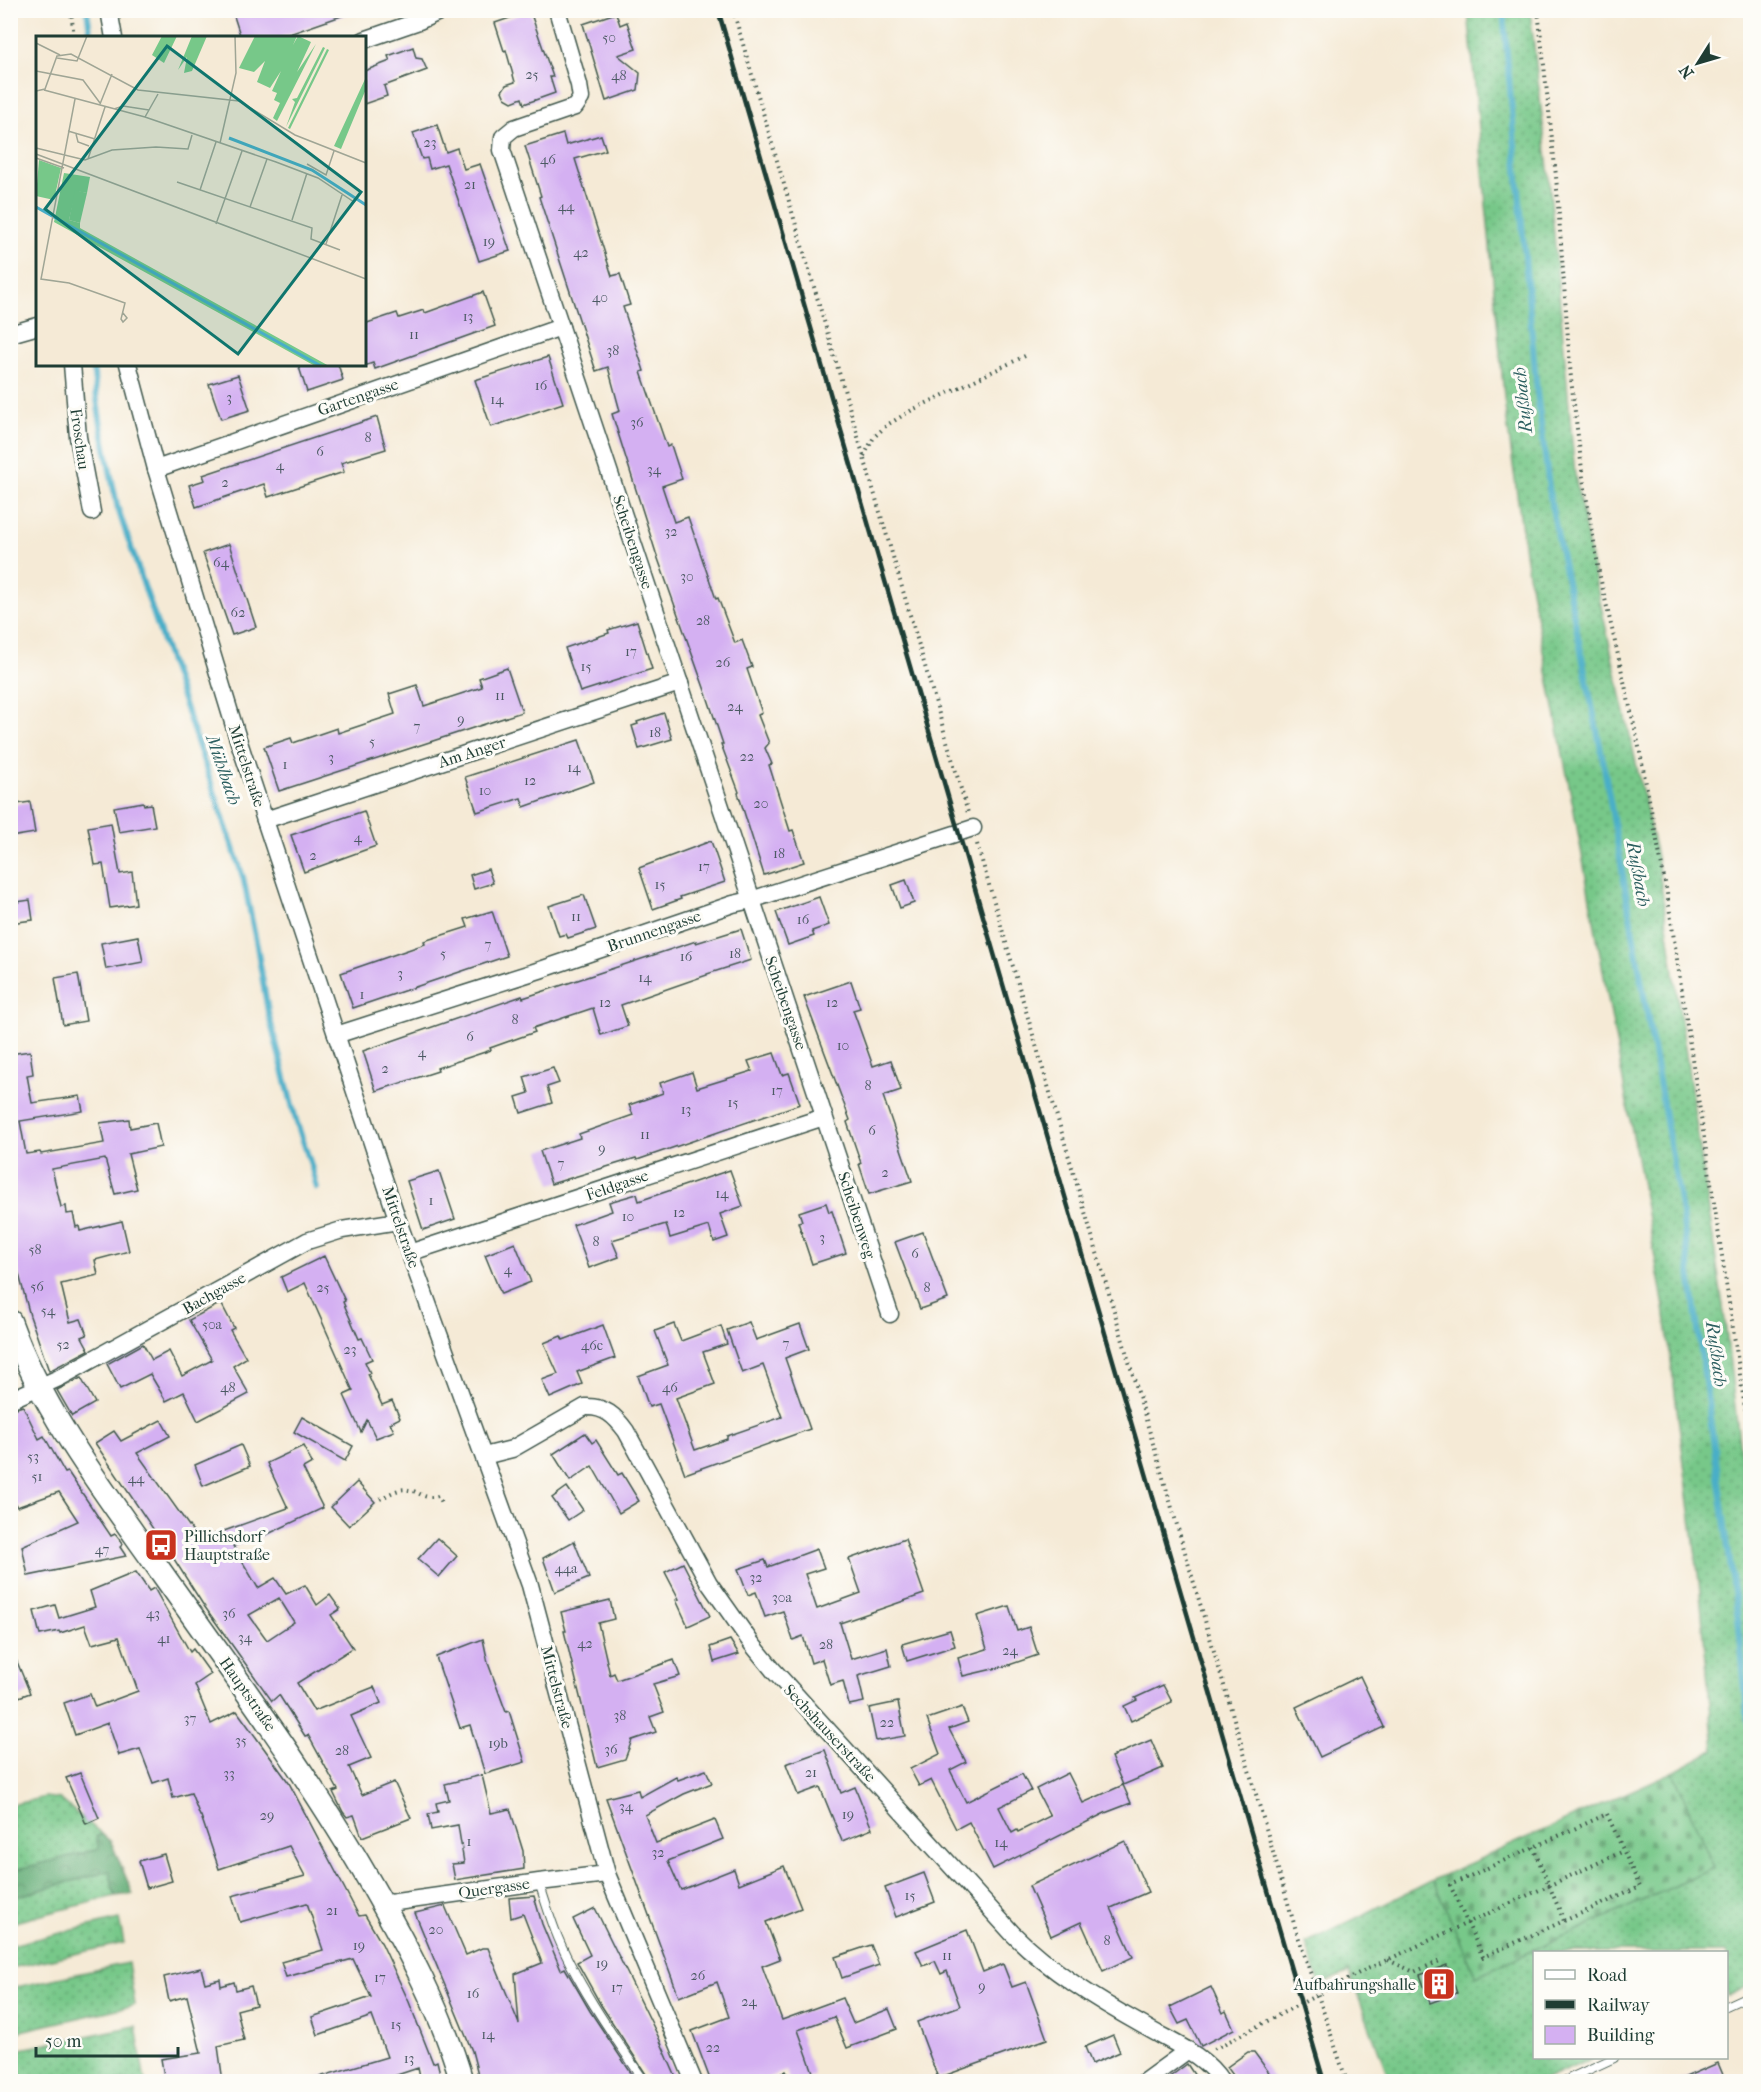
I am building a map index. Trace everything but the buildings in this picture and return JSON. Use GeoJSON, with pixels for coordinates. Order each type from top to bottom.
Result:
{"type":"FeatureCollection","features":[{"type":"Feature","properties":{"kind":"main road","name":"Hauptstraße"},"geometry":{"type":"LineString","coordinates":[[10,1320],[38,1388],[61,1427],[289,1752],[345,1840],[409,1954],[437,2013],[462,2082]]}},
{"type":"Feature","properties":{"kind":"street"},"geometry":{"type":"LineString","coordinates":[[109,10],[114,36]]}},
{"type":"Feature","properties":{"kind":"street"},"geometry":{"type":"LineString","coordinates":[[366,39],[443,10]]}},
{"type":"Feature","properties":{"kind":"street","name":"Scheibengasse"},"geometry":{"type":"LineString","coordinates":[[557,10],[581,98],[575,107],[514,128],[503,137],[502,150],[824,1117]]}},
{"type":"Feature","properties":{"kind":"street"},"geometry":{"type":"LineString","coordinates":[[10,334],[36,327]]}},
{"type":"Feature","properties":{"kind":"street","name":"Gartengasse"},"geometry":{"type":"LineString","coordinates":[[156,469],[561,327]]}},
{"type":"Feature","properties":{"kind":"street","name":"Froschau"},"geometry":{"type":"LineString","coordinates":[[72,366],[78,437],[92,512]]}},
{"type":"Feature","properties":{"kind":"street","name":"Mittelstraße"},"geometry":{"type":"LineString","coordinates":[[129,366],[156,469],[238,739],[398,1221],[530,1585],[607,1874],[694,2082]]}},
{"type":"Feature","properties":{"kind":"street","name":"Am Anger"},"geometry":{"type":"LineString","coordinates":[[265,820],[680,683]]}},
{"type":"Feature","properties":{"kind":"street","name":"Brunnengasse"},"geometry":{"type":"LineString","coordinates":[[336,1035],[540,970],[733,904],[973,828]]}},
{"type":"Feature","properties":{"kind":"street","name":"Feldgasse"},"geometry":{"type":"LineString","coordinates":[[410,1253],[824,1117]]}},
{"type":"Feature","properties":{"kind":"street","name":"Scheibenweg"},"geometry":{"type":"LineString","coordinates":[[824,1117],[890,1314]]}},
{"type":"Feature","properties":{"kind":"street","name":"Bachgasse"},"geometry":{"type":"LineString","coordinates":[[10,1400],[38,1388],[307,1241],[342,1230],[398,1221]]}},
{"type":"Feature","properties":{"kind":"street","name":"Sechshauserstraße"},"geometry":{"type":"LineString","coordinates":[[484,1456],[512,1449],[585,1407],[597,1407],[609,1412],[626,1431],[704,1574],[752,1644],[1004,1925],[1052,1969],[1144,2026],[1195,2054],[1212,2068],[1221,2082]]}},
{"type":"Feature","properties":{"kind":"street","name":"Quergasse"},"geometry":{"type":"LineString","coordinates":[[382,1904],[607,1874]]}},
{"type":"Feature","properties":{"kind":"street"},"geometry":{"type":"LineString","coordinates":[[1144,2082],[1195,2054]]}},
{"type":"Feature","properties":{"kind":"lane"},"geometry":{"type":"LineString","coordinates":[[539,1882],[555,1931],[577,1974],[614,2037],[645,2082]]}},
{"type":"Feature","properties":{"kind":"lane"},"geometry":{"type":"LineString","coordinates":[[1728,2005],[1750,1995]]}},
{"type":"Feature","properties":{"kind":"lane"},"geometry":{"type":"LineString","coordinates":[[1562,2082],[1612,2059]]}},
{"type":"Feature","properties":{"kind":"path"},"geometry":{"type":"LineString","coordinates":[[71,10],[74,36]]}},
{"type":"Feature","properties":{"kind":"path"},"geometry":{"type":"LineString","coordinates":[[734,10],[1295,1927],[1347,2082]]}},
{"type":"Feature","properties":{"kind":"path"},"geometry":{"type":"LineString","coordinates":[[1538,10],[1556,176],[1571,379],[1583,478],[1600,577],[1638,742],[1667,893],[1750,1441]]}},
{"type":"Feature","properties":{"kind":"path"},"geometry":{"type":"LineString","coordinates":[[864,457],[874,437],[887,425],[912,410],[1025,356]]}},
{"type":"Feature","properties":{"kind":"path"},"geometry":{"type":"LineString","coordinates":[[380,1499],[400,1490],[410,1490],[423,1497],[438,1496],[442,1505]]}},
{"type":"Feature","properties":{"kind":"path"},"geometry":{"type":"LineString","coordinates":[[1607,1814],[1624,1851],[1640,1887],[1483,1957],[1450,1885],[1607,1814]]}},
{"type":"Feature","properties":{"kind":"path"},"geometry":{"type":"LineString","coordinates":[[1533,1848],[1564,1921]]}},
{"type":"Feature","properties":{"kind":"path"},"geometry":{"type":"LineString","coordinates":[[1195,2054],[1215,2048],[1387,1959],[1624,1851]]}},
{"type":"Feature","properties":{"kind":"path"},"geometry":{"type":"LineString","coordinates":[[1387,1959],[1414,1972],[1440,1961]]}},
{"type":"Feature","properties":{"kind":"green space"},"geometry":{"type":"Polygon","coordinates":[[[1468,11],[1530,11],[1549,177],[1575,475],[1595,579],[1657,857],[1724,1313],[1750,1535],[1750,1985],[1728,1996],[1728,1951],[1533,1951],[1533,2059],[1591,2059],[1542,2081],[1390,2081],[1349,1972],[1320,1985],[1306,1943],[1433,1880],[1476,1976],[1714,1868],[1673,1772],[1714,1750],[1699,1581],[1664,1307],[1574,811],[1528,574],[1505,407],[1468,11]]]}},
{"type":"Feature","properties":{"kind":"green space"},"geometry":{"type":"Polygon","coordinates":[[[1673,1772],[1714,1868],[1476,1976],[1433,1880],[1673,1772]]]}},
{"type":"Feature","properties":{"kind":"green space"},"geometry":{"type":"Polygon","coordinates":[[[45,1797],[60,1799],[102,1834],[96,1837],[99,1849],[11,1871],[11,1805],[45,1797]]]}},
{"type":"Feature","properties":{"kind":"green space"},"geometry":{"type":"Polygon","coordinates":[[[102,1834],[111,1842],[133,1894],[115,1896],[109,1871],[11,1898],[11,1871],[99,1849],[96,1837],[102,1834]]]}},
{"type":"Feature","properties":{"kind":"green space"},"geometry":{"type":"Polygon","coordinates":[[[110,1871],[115,1896],[11,1923],[11,1898],[110,1871]]]}},
{"type":"Feature","properties":{"kind":"green space"},"geometry":{"type":"Polygon","coordinates":[[[119,1919],[124,1943],[11,1968],[11,1945],[119,1919]]]}},
{"type":"Feature","properties":{"kind":"green space"},"geometry":{"type":"Polygon","coordinates":[[[128,1963],[135,2005],[16,2032],[11,1988],[128,1963]]]}},
{"type":"Feature","properties":{"kind":"green space"},"geometry":{"type":"Polygon","coordinates":[[[136,2026],[145,2081],[11,2081],[11,2051],[136,2026]]]}},
{"type":"Feature","properties":{"kind":"waterway","name":"Mühlbach"},"geometry":{"type":"LineString","coordinates":[[87,10],[91,36]]}},
{"type":"Feature","properties":{"kind":"waterway","name":"Rußbach"},"geometry":{"type":"LineString","coordinates":[[1503,10],[1537,392],[1551,503],[1602,755],[1681,1207],[1739,1627],[1750,1743]]}},
{"type":"Feature","properties":{"kind":"waterway","name":"Mühlbach"},"geometry":{"type":"LineString","coordinates":[[93,366],[100,419],[118,509],[243,877],[268,1012],[296,1120],[317,1188]]}},
{"type":"Feature","properties":{"kind":"railway"},"geometry":{"type":"LineString","coordinates":[[718,10],[1324,2082]]}},
{"type":"Feature","properties":{"kind":"place","name":"Pillichsdorf Hauptstraße"},"geometry":{"type":"Point","coordinates":[161,1545]}},
{"type":"Feature","properties":{"kind":"place","name":"Aufbahrungshalle"},"geometry":{"type":"Point","coordinates":[1439,1984]}}]}
